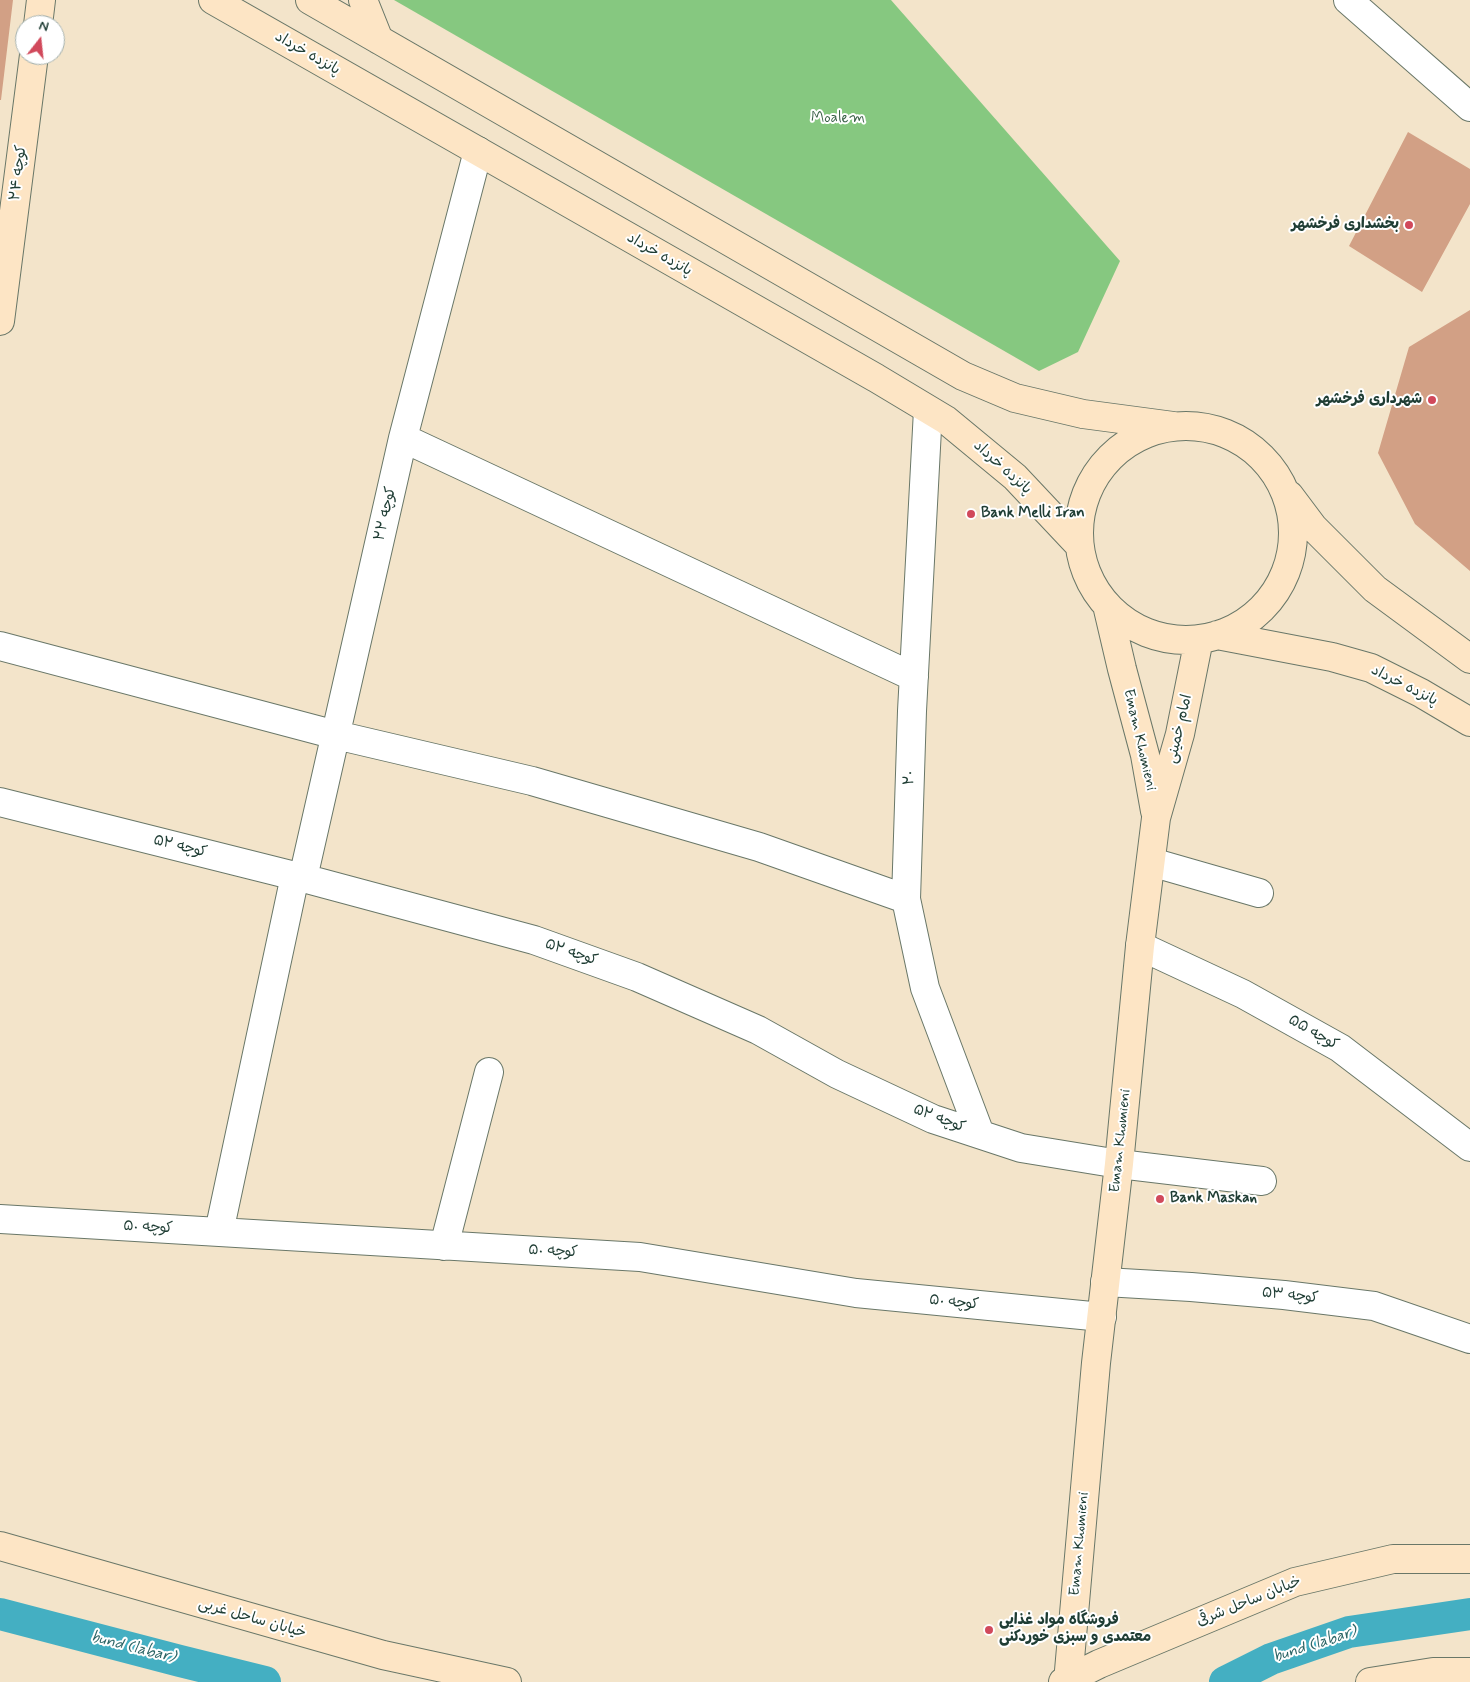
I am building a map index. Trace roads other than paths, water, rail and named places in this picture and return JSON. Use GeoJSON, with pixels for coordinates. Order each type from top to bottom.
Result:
{"type":"FeatureCollection","features":[{"type":"Feature","properties":{"kind":"main road"},"geometry":{"type":"LineString","coordinates":[[39,15],[41,0]]}},
{"type":"Feature","properties":{"kind":"main road","name":"پانزده خرداد"},"geometry":{"type":"LineString","coordinates":[[213,0],[859,368],[946,420],[1015,477],[1079,545]]}},
{"type":"Feature","properties":{"kind":"main road"},"geometry":{"type":"LineString","coordinates":[[310,0],[963,376],[1015,398],[1083,414],[1173,426],[1207,427],[1238,439],[1265,460],[1314,527],[1375,589],[1470,659]]}},
{"type":"Feature","properties":{"kind":"main road"},"geometry":{"type":"LineString","coordinates":[[362,0],[379,40]]}},
{"type":"Feature","properties":{"kind":"main road","name":"کوچه ۲۴"},"geometry":{"type":"LineString","coordinates":[[0,321],[33,65]]}},
{"type":"Feature","properties":{"kind":"main road"},"geometry":{"type":"LineString","coordinates":[[1107,605],[1088,578],[1079,545],[1081,512],[1092,480],[1113,454],[1141,435],[1173,426]]}},
{"type":"Feature","properties":{"kind":"main road"},"geometry":{"type":"LineString","coordinates":[[1208,637],[1244,623],[1268,603],[1284,577],[1293,548],[1293,525],[1284,488]]}},
{"type":"Feature","properties":{"kind":"main road","name":"پانزده خرداد"},"geometry":{"type":"LineString","coordinates":[[1107,605],[1134,626],[1165,638],[1208,637],[1332,657],[1371,668],[1470,722]]}},
{"type":"Feature","properties":{"kind":"main road","name":"Emam Khomieni"},"geometry":{"type":"LineString","coordinates":[[1066,1681],[1096,1363],[1119,1164],[1140,946],[1156,818],[1145,755],[1107,605]]}},
{"type":"Feature","properties":{"kind":"main road","name":"امام خمینی"},"geometry":{"type":"LineString","coordinates":[[1156,818],[1208,637]]}},
{"type":"Feature","properties":{"kind":"main road","name":"خیابان ساحل غربی"},"geometry":{"type":"LineString","coordinates":[[0,1546],[383,1655],[507,1682]]}},
{"type":"Feature","properties":{"kind":"main road","name":"خیابان ساحل شرقی"},"geometry":{"type":"LineString","coordinates":[[1066,1681],[1099,1664],[1295,1582],[1393,1559],[1470,1559]]}},
{"type":"Feature","properties":{"kind":"main road"},"geometry":{"type":"LineString","coordinates":[[1370,1682],[1433,1672],[1470,1672]]}},
{"type":"Feature","properties":{"kind":"street"},"geometry":{"type":"LineString","coordinates":[[1348,0],[1470,107]]}},
{"type":"Feature","properties":{"kind":"street","name":"کوچه ۲۲"},"geometry":{"type":"LineString","coordinates":[[219,1232],[299,877],[336,735],[403,438],[478,152]]}},
{"type":"Feature","properties":{"kind":"street","name":"۲۰"},"geometry":{"type":"LineString","coordinates":[[928,410],[914,677],[906,899],[925,988],[980,1134]]}},
{"type":"Feature","properties":{"kind":"street"},"geometry":{"type":"LineString","coordinates":[[403,438],[914,677]]}},
{"type":"Feature","properties":{"kind":"street"},"geometry":{"type":"LineString","coordinates":[[0,646],[336,735],[532,781],[759,847],[906,899]]}},
{"type":"Feature","properties":{"kind":"street","name":"کوچه ۵۲"},"geometry":{"type":"LineString","coordinates":[[0,802],[299,877],[534,940],[637,977],[758,1030],[837,1074],[933,1119],[1021,1148],[1119,1164],[1262,1181]]}},
{"type":"Feature","properties":{"kind":"street"},"geometry":{"type":"LineString","coordinates":[[1151,862],[1259,893]]}},
{"type":"Feature","properties":{"kind":"street","name":"کوچه ۵۵"},"geometry":{"type":"LineString","coordinates":[[1140,946],[1243,994],[1340,1048],[1470,1147]]}},
{"type":"Feature","properties":{"kind":"street"},"geometry":{"type":"LineString","coordinates":[[444,1246],[489,1072]]}},
{"type":"Feature","properties":{"kind":"street","name":"کوچه ۵۰"},"geometry":{"type":"LineString","coordinates":[[0,1219],[640,1257],[856,1293],[1102,1317]]}},
{"type":"Feature","properties":{"kind":"street","name":"کوچه ۵۳"},"geometry":{"type":"LineString","coordinates":[[1105,1282],[1284,1295],[1374,1306],[1470,1339]]}},
{"type":"Feature","properties":{"kind":"waterway","name":"bund (labar)"},"geometry":{"type":"LineString","coordinates":[[0,1614],[265,1682]]}},
{"type":"Feature","properties":{"kind":"waterway","name":"bund (labar)"},"geometry":{"type":"LineString","coordinates":[[1225,1682],[1271,1659],[1349,1632],[1470,1614]]}},
{"type":"Feature","properties":{"kind":"place","name":"بخشداری فرخشهر"},"geometry":{"type":"Point","coordinates":[1409,225]}},
{"type":"Feature","properties":{"kind":"place","name":"شهرداری فرخشهر"},"geometry":{"type":"Point","coordinates":[1432,400]}},
{"type":"Feature","properties":{"kind":"place","name":"Bank Melli Iran"},"geometry":{"type":"Point","coordinates":[971,514]}},
{"type":"Feature","properties":{"kind":"place","name":"Bank Maskan"},"geometry":{"type":"Point","coordinates":[1160,1199]}},
{"type":"Feature","properties":{"kind":"place","name":"فروشگاه مواد غذایی معتمدی و سبزی خوردکنی"},"geometry":{"type":"Point","coordinates":[989,1630]}},
{"type":"Feature","properties":{"kind":"park label","name":"Moalem"},"geometry":{"type":"Point","coordinates":[838,119]}}]}
